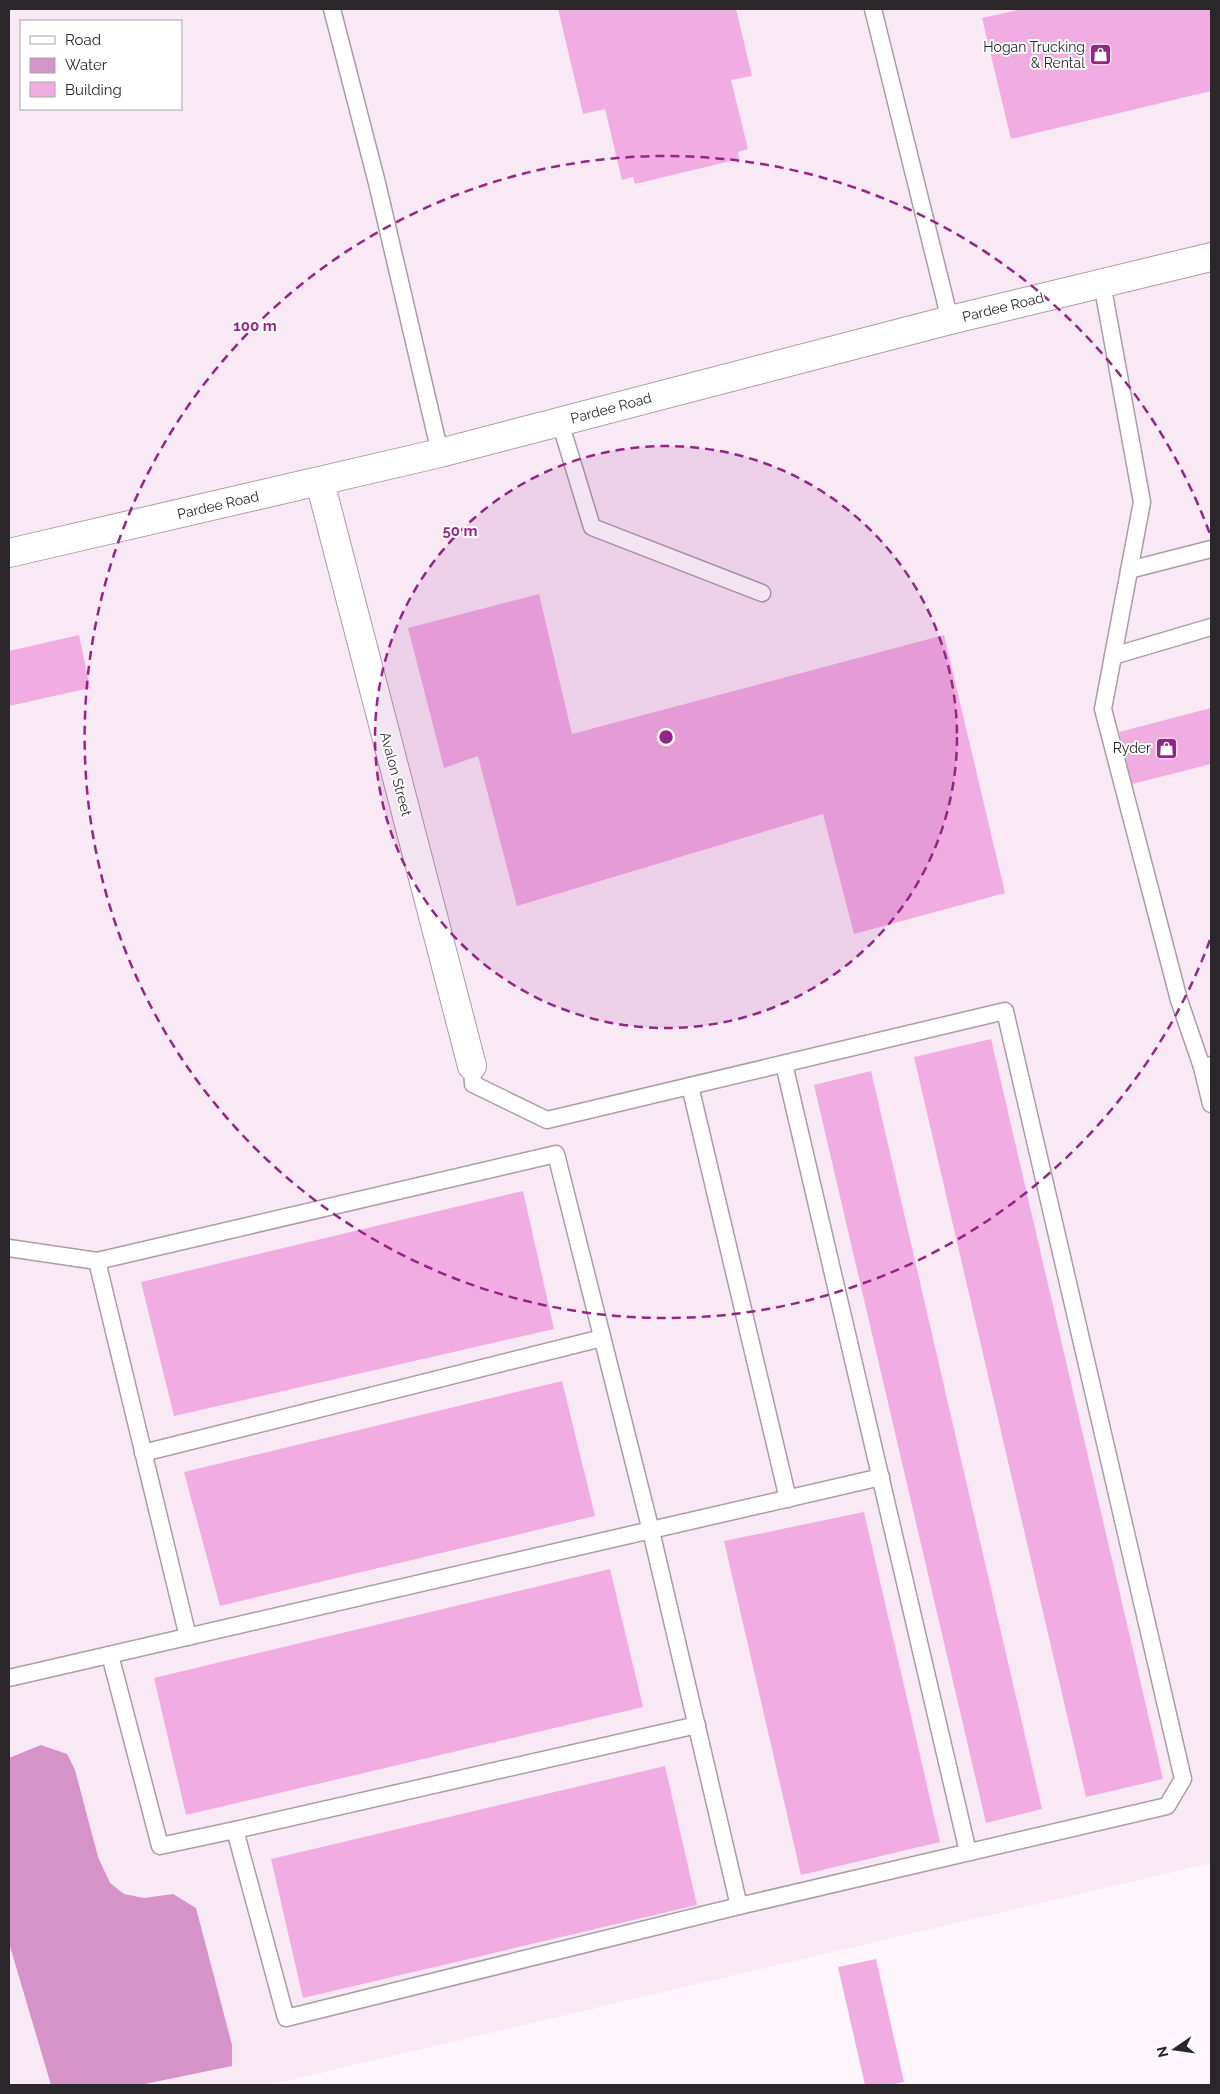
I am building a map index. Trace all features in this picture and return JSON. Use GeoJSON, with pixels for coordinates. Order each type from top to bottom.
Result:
{"type":"FeatureCollection","features":[{"type":"Feature","properties":{"kind":"street","name":"Pardee Road"},"geometry":{"type":"LineString","coordinates":[[9,553],[440,453],[950,320],[1211,257]]}},
{"type":"Feature","properties":{"kind":"street","name":"Avalon Street"},"geometry":{"type":"LineString","coordinates":[[320,482],[472,1066]]}},
{"type":"Feature","properties":{"kind":"lane"},"geometry":{"type":"LineString","coordinates":[[332,9],[377,182],[440,453]]}},
{"type":"Feature","properties":{"kind":"lane"},"geometry":{"type":"LineString","coordinates":[[873,9],[950,320]]}},
{"type":"Feature","properties":{"kind":"lane"},"geometry":{"type":"LineString","coordinates":[[1102,283],[1142,502],[1102,709],[1179,1000],[1206,1066],[1211,1104]]}},
{"type":"Feature","properties":{"kind":"lane"},"geometry":{"type":"LineString","coordinates":[[560,422],[592,526],[762,593]]}},
{"type":"Feature","properties":{"kind":"lane"},"geometry":{"type":"LineString","coordinates":[[1129,570],[1211,549]]}},
{"type":"Feature","properties":{"kind":"lane"},"geometry":{"type":"LineString","coordinates":[[1113,656],[1211,627]]}},
{"type":"Feature","properties":{"kind":"lane"},"geometry":{"type":"LineString","coordinates":[[235,1830],[286,2018],[739,1906],[1168,1806],[1183,1779],[1005,1012],[547,1120],[473,1084],[472,1066]]}},
{"type":"Feature","properties":{"kind":"lane"},"geometry":{"type":"LineString","coordinates":[[784,1064],[968,1852]]}},
{"type":"Feature","properties":{"kind":"lane"},"geometry":{"type":"LineString","coordinates":[[690,1086],[788,1499]]}},
{"type":"Feature","properties":{"kind":"lane"},"geometry":{"type":"LineString","coordinates":[[9,1248],[97,1261],[556,1154],[651,1531],[739,1906]]}},
{"type":"Feature","properties":{"kind":"lane"},"geometry":{"type":"LineString","coordinates":[[97,1261],[188,1637]]}},
{"type":"Feature","properties":{"kind":"lane"},"geometry":{"type":"LineString","coordinates":[[143,1453],[602,1338]]}},
{"type":"Feature","properties":{"kind":"lane"},"geometry":{"type":"LineString","coordinates":[[9,1678],[881,1477]]}},
{"type":"Feature","properties":{"kind":"lane"},"geometry":{"type":"LineString","coordinates":[[110,1655],[160,1846],[697,1725]]}},
{"type":"Feature","properties":{"kind":"shaded area"},"geometry":{"type":"Polygon","coordinates":[[[9,9],[1211,9],[1211,1863],[269,2085],[9,2085],[9,9]]]}},
{"type":"Feature","properties":{"kind":"water"},"geometry":{"type":"Polygon","coordinates":[[[41,1745],[67,1754],[75,1770],[98,1857],[110,1883],[124,1894],[144,1898],[173,1894],[196,1908],[232,2045],[232,2066],[140,2085],[51,2085],[9,1943],[9,1758],[41,1745]]]}},
{"type":"Feature","properties":{"kind":"building"},"geometry":{"type":"Polygon","coordinates":[[[558,9],[736,9],[752,76],[731,80],[748,149],[738,152],[739,159],[635,184],[633,177],[622,180],[605,109],[583,114],[558,9]]]}},
{"type":"Feature","properties":{"kind":"building","name":"Hogan Trucking & Rental"},"geometry":{"type":"Polygon","coordinates":[[[1022,9],[1211,9],[1211,91],[1011,139],[982,18],[1022,9]]]}},
{"type":"Feature","properties":{"kind":"building"},"geometry":{"type":"Polygon","coordinates":[[[539,594],[572,734],[944,635],[1005,893],[854,934],[823,814],[517,906],[478,756],[444,768],[408,628],[539,594]]]}},
{"type":"Feature","properties":{"kind":"building"},"geometry":{"type":"Polygon","coordinates":[[[79,635],[90,688],[9,706],[9,651],[79,635]]]}},
{"type":"Feature","properties":{"kind":"building","name":"Ryder"},"geometry":{"type":"Polygon","coordinates":[[[1211,708],[1211,764],[1132,784],[1119,732],[1211,708]]]}},
{"type":"Feature","properties":{"kind":"building"},"geometry":{"type":"Polygon","coordinates":[[[991,1039],[1163,1779],[1086,1797],[914,1057],[991,1039]]]}},
{"type":"Feature","properties":{"kind":"building"},"geometry":{"type":"Polygon","coordinates":[[[871,1071],[1042,1809],[986,1823],[814,1085],[871,1071]]]}},
{"type":"Feature","properties":{"kind":"building"},"geometry":{"type":"Polygon","coordinates":[[[523,1191],[554,1329],[174,1416],[141,1282],[523,1191]]]}},
{"type":"Feature","properties":{"kind":"building"},"geometry":{"type":"Polygon","coordinates":[[[562,1381],[595,1516],[220,1606],[184,1472],[562,1381]]]}},
{"type":"Feature","properties":{"kind":"building"},"geometry":{"type":"Polygon","coordinates":[[[864,1512],[940,1842],[801,1875],[724,1541],[864,1512]]]}},
{"type":"Feature","properties":{"kind":"building"},"geometry":{"type":"Polygon","coordinates":[[[610,1569],[643,1707],[186,1815],[154,1678],[610,1569]]]}},
{"type":"Feature","properties":{"kind":"building"},"geometry":{"type":"Polygon","coordinates":[[[665,1766],[697,1905],[303,1998],[271,1859],[665,1766]]]}},
{"type":"Feature","properties":{"kind":"building"},"geometry":{"type":"Polygon","coordinates":[[[876,1959],[904,2082],[890,2085],[865,2085],[838,1967],[876,1959]]]}},
{"type":"Feature","properties":{"kind":"place","name":"Hogan Trucking & Rental"},"geometry":{"type":"Point","coordinates":[1101,55]}},
{"type":"Feature","properties":{"kind":"place","name":"Ryder"},"geometry":{"type":"Point","coordinates":[1167,748]}}]}
